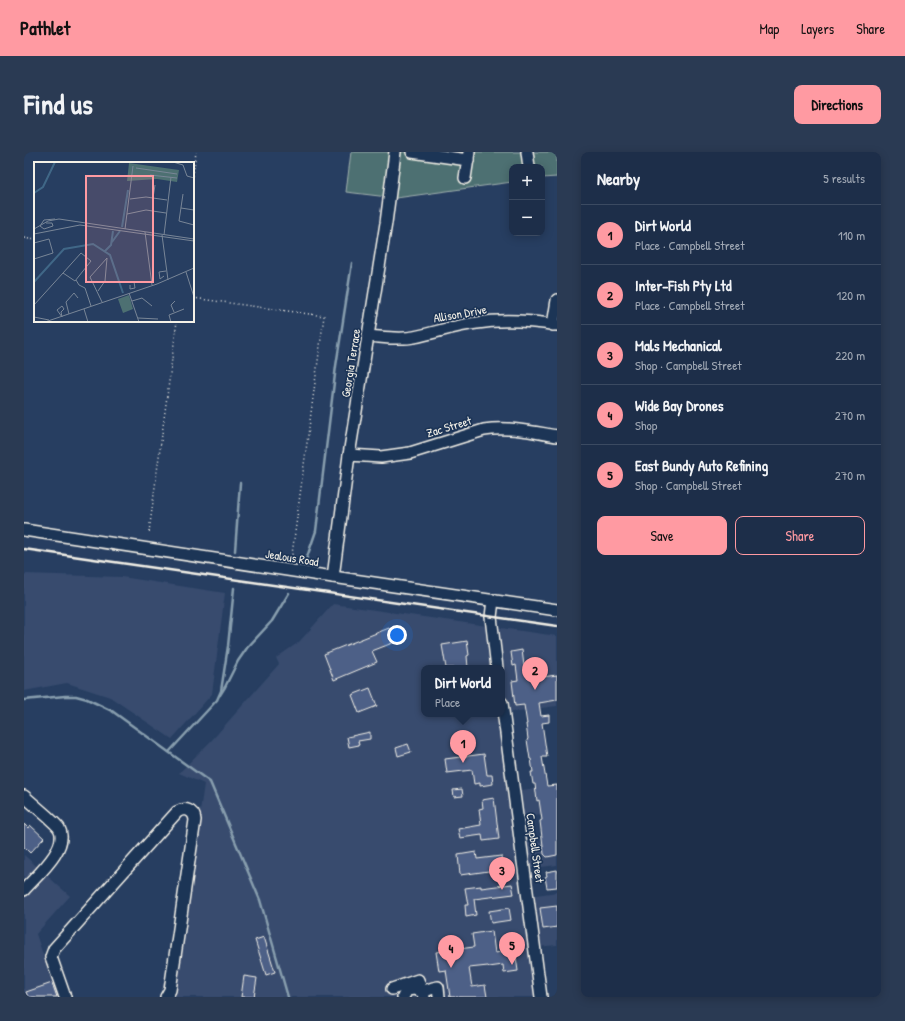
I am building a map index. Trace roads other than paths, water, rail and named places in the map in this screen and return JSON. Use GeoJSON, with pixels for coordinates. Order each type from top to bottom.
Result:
{"type":"FeatureCollection","features":[{"type":"Feature","properties":{"kind":"street","name":"Georgia Terrace"},"geometry":{"type":"LineString","coordinates":[[333,577],[349,454],[386,223],[395,152]]}},
{"type":"Feature","properties":{"kind":"street"},"geometry":{"type":"LineString","coordinates":[[412,152],[468,156],[465,178]]}},
{"type":"Feature","properties":{"kind":"street"},"geometry":{"type":"LineString","coordinates":[[527,152],[529,164]]}},
{"type":"Feature","properties":{"kind":"street"},"geometry":{"type":"LineString","coordinates":[[555,325],[557,300]]}},
{"type":"Feature","properties":{"kind":"street","name":"Allison Drive"},"geometry":{"type":"LineString","coordinates":[[368,336],[404,338],[414,337],[458,326],[497,321],[555,325]]}},
{"type":"Feature","properties":{"kind":"street","name":"Zac Street"},"geometry":{"type":"LineString","coordinates":[[349,454],[381,457],[403,454],[494,428],[557,436]]}},
{"type":"Feature","properties":{"kind":"street","name":"Jealous Road"},"geometry":{"type":"LineString","coordinates":[[24,530],[557,610]]}},
{"type":"Feature","properties":{"kind":"street"},"geometry":{"type":"LineString","coordinates":[[493,600],[491,617],[497,665]]}},
{"type":"Feature","properties":{"kind":"street","name":"Campbell Street"},"geometry":{"type":"LineString","coordinates":[[504,717],[541,997]]}},
{"type":"Feature","properties":{"kind":"street"},"geometry":{"type":"LineString","coordinates":[[24,796],[56,825],[61,836],[60,844],[56,853],[24,890]]}},
{"type":"Feature","properties":{"kind":"street"},"geometry":{"type":"LineString","coordinates":[[65,997],[51,957],[54,949],[176,812],[179,810],[187,810],[194,814],[195,820],[170,990],[166,997]]}},
{"type":"Feature","properties":{"kind":"street"},"geometry":{"type":"LineString","coordinates":[[392,989],[418,980],[423,995]]}},
{"type":"Feature","properties":{"kind":"street"},"geometry":{"type":"LineString","coordinates":[[423,995],[433,988],[438,987],[439,997]]}},
{"type":"Feature","properties":{"kind":"street"},"geometry":{"type":"LineString","coordinates":[[403,997],[405,992],[411,989],[417,990],[423,995]]}},
{"type":"Feature","properties":{"kind":"waterway"},"geometry":{"type":"LineString","coordinates":[[306,560],[316,531],[336,366],[352,263]]}},
{"type":"Feature","properties":{"kind":"waterway"},"geometry":{"type":"LineString","coordinates":[[235,551],[240,483]]}},
{"type":"Feature","properties":{"kind":"waterway"},"geometry":{"type":"LineString","coordinates":[[169,752],[217,700],[221,691],[228,646],[234,588]]}},
{"type":"Feature","properties":{"kind":"waterway"},"geometry":{"type":"LineString","coordinates":[[220,695],[238,661],[247,648],[272,621],[289,593]]}},
{"type":"Feature","properties":{"kind":"waterway"},"geometry":{"type":"LineString","coordinates":[[24,700],[65,696],[76,696],[87,699],[112,711],[210,782],[260,900],[288,997]]}},
{"type":"Feature","properties":{"kind":"railway"},"geometry":{"type":"LineString","coordinates":[[24,549],[557,626]]}},
{"type":"Feature","properties":{"kind":"place","name":"Inter-Fish Pty Ltd"},"geometry":{"type":"Point","coordinates":[535,690]}},
{"type":"Feature","properties":{"kind":"place","name":"Dirt World"},"geometry":{"type":"Point","coordinates":[463,763]}},
{"type":"Feature","properties":{"kind":"place","name":"Mals Mechanical"},"geometry":{"type":"Point","coordinates":[502,890]}},
{"type":"Feature","properties":{"kind":"place","name":"East Bundy Auto Refining"},"geometry":{"type":"Point","coordinates":[512,965]}},
{"type":"Feature","properties":{"kind":"place","name":"Wide Bay Drones"},"geometry":{"type":"Point","coordinates":[451,968]}}]}
